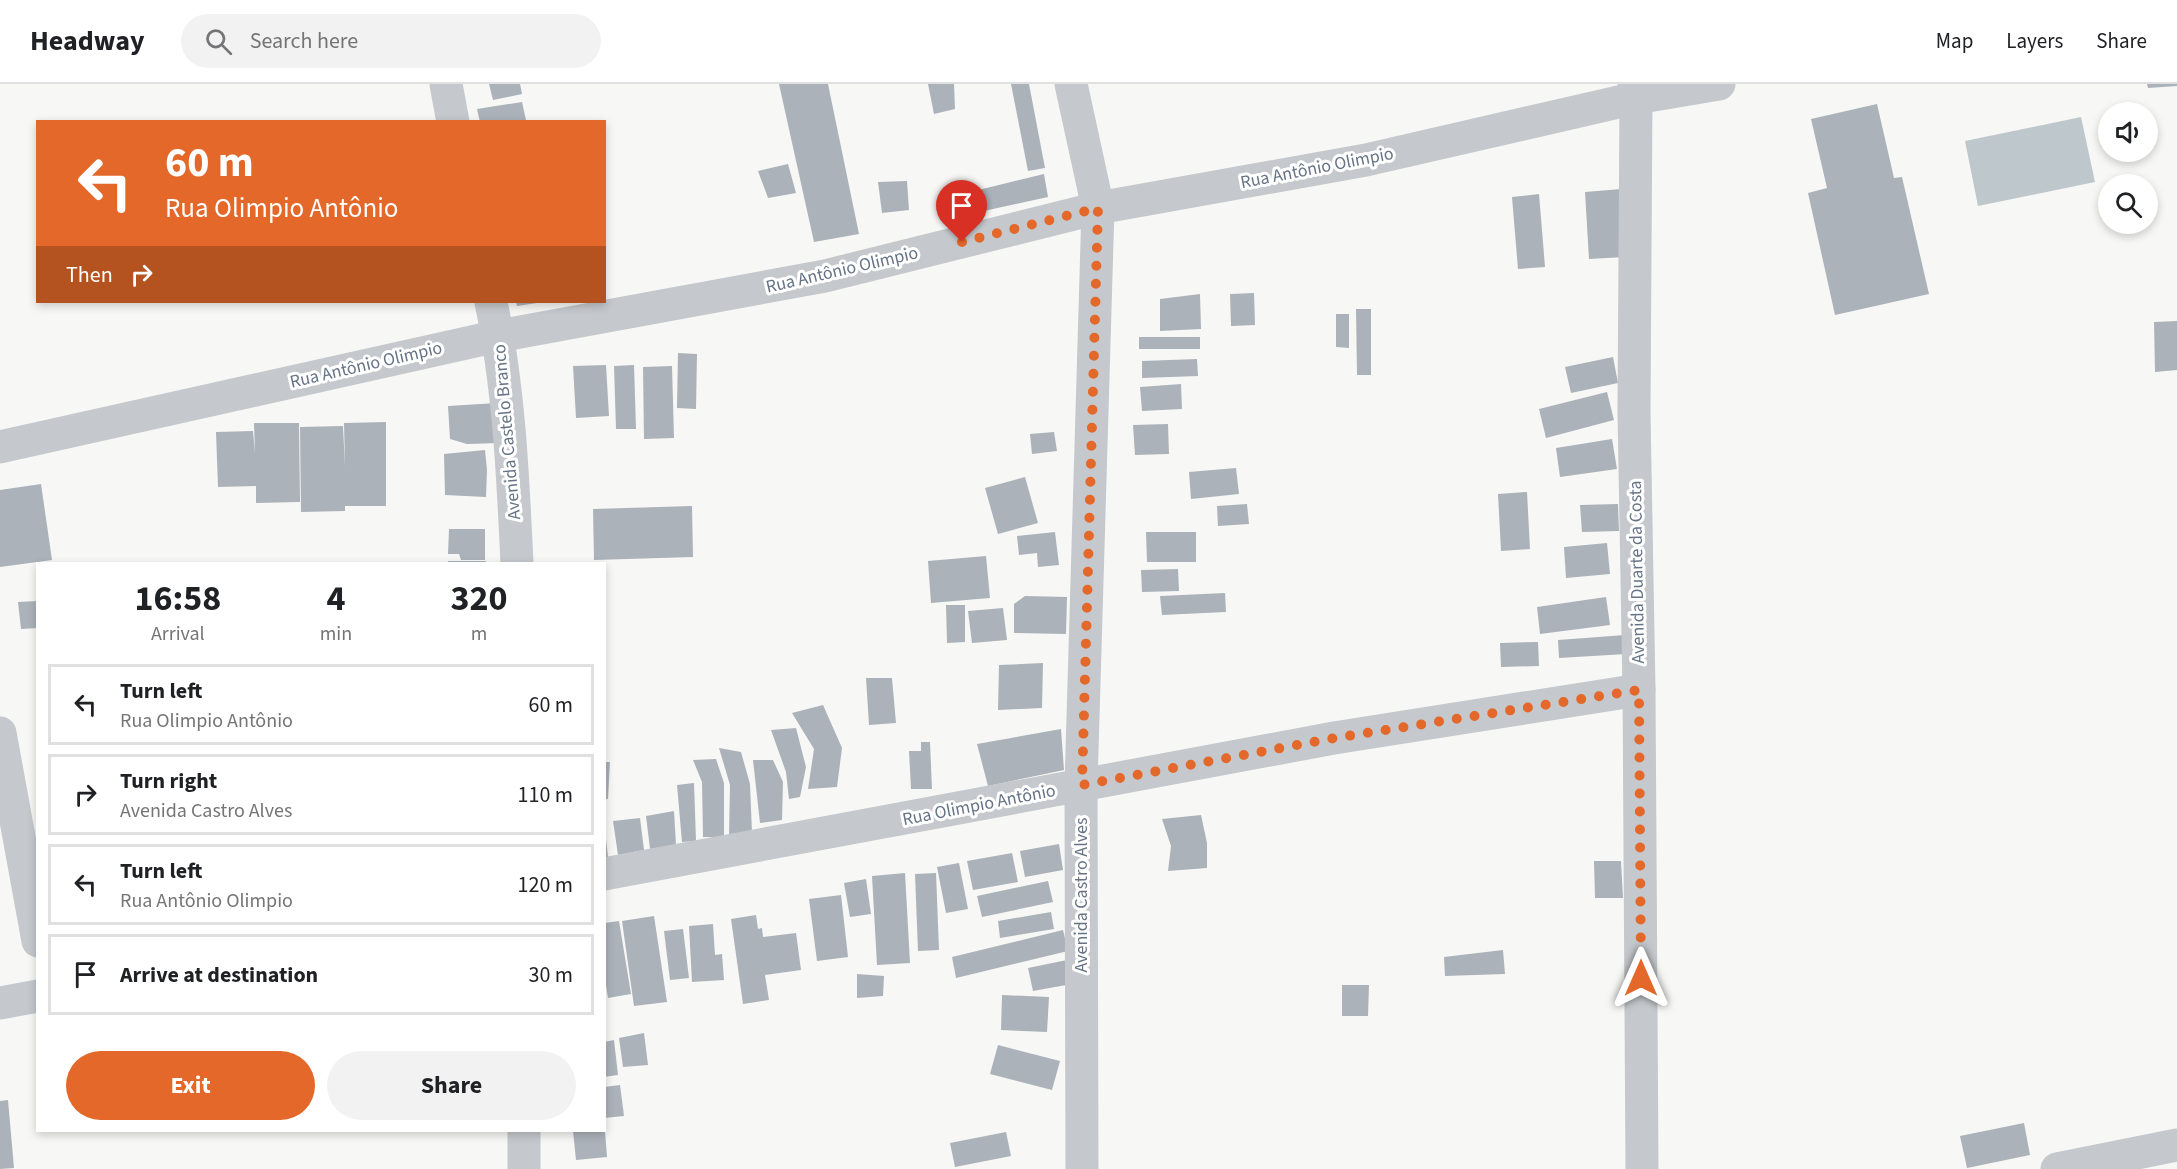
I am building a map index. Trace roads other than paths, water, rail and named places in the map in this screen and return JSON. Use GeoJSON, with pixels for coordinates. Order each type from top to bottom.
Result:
{"type":"FeatureCollection","features":[{"type":"Feature","properties":{"kind":"street"},"geometry":{"type":"LineString","coordinates":[[446,84],[453,120]]}},
{"type":"Feature","properties":{"kind":"street","name":"Avenida Castro Alves"},"geometry":{"type":"LineString","coordinates":[[1071,84],[1098,208],[1082,785],[1082,1169]]}},
{"type":"Feature","properties":{"kind":"street","name":"Rua Antônio Olimpio"},"geometry":{"type":"LineString","coordinates":[[0,447],[498,336],[825,276],[1098,208],[1366,160],[1635,91],[1719,84]]}},
{"type":"Feature","properties":{"kind":"street","name":"Avenida Duarte da Costa"},"geometry":{"type":"LineString","coordinates":[[1635,91],[1634,412],[1639,690],[1642,1169]]}},
{"type":"Feature","properties":{"kind":"street","name":"Avenida Castelo Branco"},"geometry":{"type":"LineString","coordinates":[[491,303],[498,336],[511,440],[517,562]]}},
{"type":"Feature","properties":{"kind":"street","name":"Rua Olimpio Antônio"},"geometry":{"type":"LineString","coordinates":[[606,874],[750,849],[1335,738],[1639,690]]}},
{"type":"Feature","properties":{"kind":"street"},"geometry":{"type":"LineString","coordinates":[[0,733],[36,930]]}},
{"type":"Feature","properties":{"kind":"street"},"geometry":{"type":"LineString","coordinates":[[0,1003],[36,996]]}},
{"type":"Feature","properties":{"kind":"street"},"geometry":{"type":"LineString","coordinates":[[524,1132],[524,1169]]}},
{"type":"Feature","properties":{"kind":"street"},"geometry":{"type":"LineString","coordinates":[[2057,1169],[2177,1145]]}}]}
